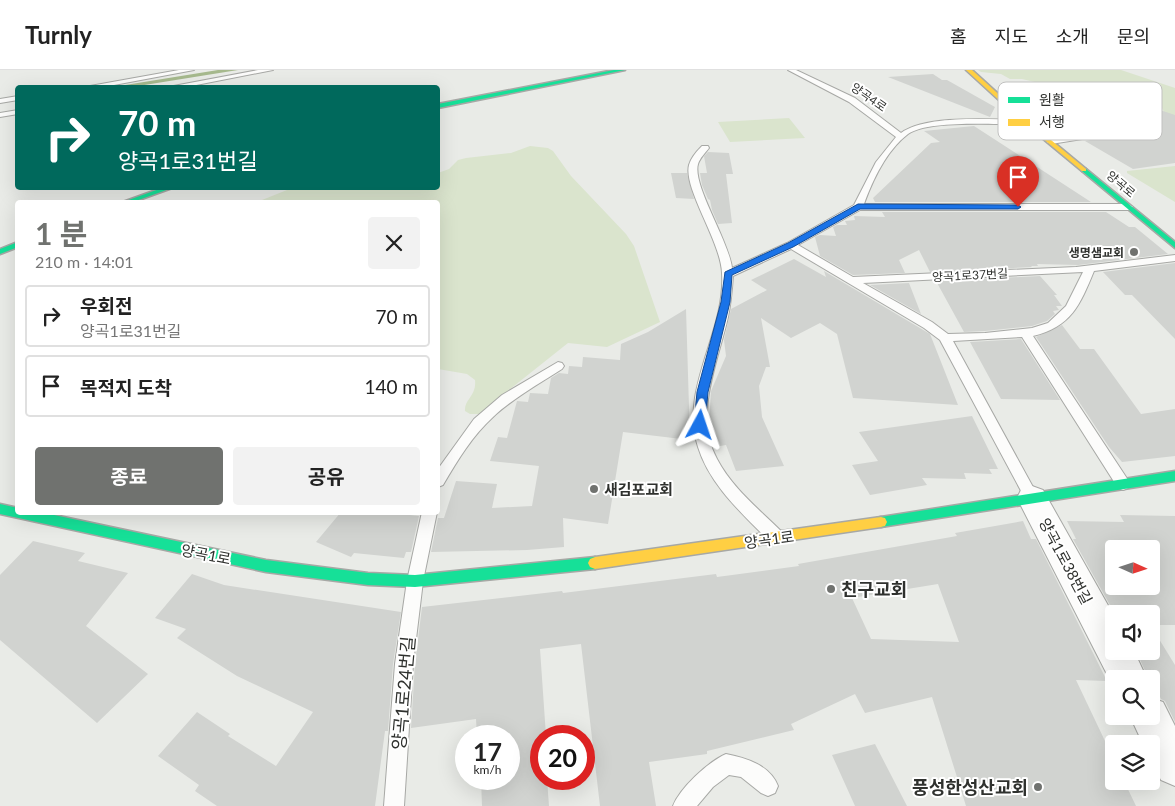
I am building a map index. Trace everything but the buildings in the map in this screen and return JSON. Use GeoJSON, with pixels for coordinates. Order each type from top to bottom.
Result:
{"type":"FeatureCollection","features":[{"type":"Feature","properties":{"kind":"street"},"geometry":{"type":"LineString","coordinates":[[440,106],[622,70]]}},
{"type":"Feature","properties":{"kind":"street","name":"양곡로"},"geometry":{"type":"LineString","coordinates":[[969,70],[998,96]]}},
{"type":"Feature","properties":{"kind":"street","name":"양곡로"},"geometry":{"type":"LineString","coordinates":[[1048,140],[1175,246]]}},
{"type":"Feature","properties":{"kind":"street"},"geometry":{"type":"LineString","coordinates":[[133,200],[162,190]]}},
{"type":"Feature","properties":{"kind":"street"},"geometry":{"type":"LineString","coordinates":[[0,252],[15,245]]}},
{"type":"Feature","properties":{"kind":"street","name":"양곡1로"},"geometry":{"type":"LineString","coordinates":[[26,515],[266,566],[368,579],[414,581],[600,564],[1175,476]]}},
{"type":"Feature","properties":{"kind":"street","name":"양곡1로38번길"},"geometry":{"type":"LineString","coordinates":[[1032,498],[1105,634]]}},
{"type":"Feature","properties":{"kind":"street","name":"양곡1로"},"geometry":{"type":"LineString","coordinates":[[2,510],[15,513]]}},
{"type":"Feature","properties":{"kind":"street"},"geometry":{"type":"LineString","coordinates":[[1153,725],[1174,764]]}},
{"type":"Feature","properties":{"kind":"lane"},"geometry":{"type":"LineString","coordinates":[[100,85],[191,70]]}},
{"type":"Feature","properties":{"kind":"lane"},"geometry":{"type":"LineString","coordinates":[[212,84],[270,70]]}},
{"type":"Feature","properties":{"kind":"lane","name":"양곡4로"},"geometry":{"type":"LineString","coordinates":[[791,70],[852,100],[899,139]]}},
{"type":"Feature","properties":{"kind":"lane"},"geometry":{"type":"LineString","coordinates":[[0,101],[15,98]]}},
{"type":"Feature","properties":{"kind":"lane"},"geometry":{"type":"LineString","coordinates":[[0,115],[15,112]]}},
{"type":"Feature","properties":{"kind":"lane"},"geometry":{"type":"LineString","coordinates":[[858,207],[867,184],[878,164],[899,139],[914,128],[998,123]]}},
{"type":"Feature","properties":{"kind":"lane"},"geometry":{"type":"LineString","coordinates":[[1051,142],[1064,140]]}},
{"type":"Feature","properties":{"kind":"lane"},"geometry":{"type":"LineString","coordinates":[[705,148],[697,157],[693,168],[695,183],[724,252],[728,274],[726,302],[702,392],[700,425],[705,449],[715,469],[734,493],[777,538]]}},
{"type":"Feature","properties":{"kind":"lane"},"geometry":{"type":"LineString","coordinates":[[728,274],[790,245],[858,207],[1128,207]]}},
{"type":"Feature","properties":{"kind":"lane"},"geometry":{"type":"LineString","coordinates":[[790,245],[928,325],[945,338],[1032,498]]}},
{"type":"Feature","properties":{"kind":"lane","name":"양곡1로37번길"},"geometry":{"type":"LineString","coordinates":[[851,280],[1090,269],[1175,258]]}},
{"type":"Feature","properties":{"kind":"lane"},"geometry":{"type":"LineString","coordinates":[[945,338],[1025,333],[1051,327],[1062,318],[1077,299],[1090,269]]}},
{"type":"Feature","properties":{"kind":"lane"},"geometry":{"type":"LineString","coordinates":[[1025,333],[1123,484]]}},
{"type":"Feature","properties":{"kind":"lane"},"geometry":{"type":"LineString","coordinates":[[440,474],[445,457],[481,420],[511,396],[558,366]]}},
{"type":"Feature","properties":{"kind":"lane"},"geometry":{"type":"LineString","coordinates":[[2,510],[15,500]]}},
{"type":"Feature","properties":{"kind":"lane"},"geometry":{"type":"LineString","coordinates":[[414,581],[429,515]]}},
{"type":"Feature","properties":{"kind":"lane","name":"양곡1로24번길"},"geometry":{"type":"LineString","coordinates":[[394,806],[404,664],[414,581]]}},
{"type":"Feature","properties":{"kind":"lane"},"geometry":{"type":"LineString","coordinates":[[683,806],[706,780],[726,764],[746,768],[768,786]]}},
{"type":"Feature","properties":{"kind":"shaded area"},"geometry":{"type":"Polygon","coordinates":[[[218,70],[238,70],[144,85],[125,85],[218,70]]]}},
{"type":"Feature","properties":{"kind":"shaded area"},"geometry":{"type":"Polygon","coordinates":[[[978,70],[1121,70],[1157,82],[1035,82],[1010,79],[1001,74],[978,70]]]}},
{"type":"Feature","properties":{"kind":"shaded area"},"geometry":{"type":"Polygon","coordinates":[[[1162,84],[1175,88],[1175,117],[1164,112],[1162,108],[1162,84]]]}},
{"type":"Feature","properties":{"kind":"shaded area"},"geometry":{"type":"Polygon","coordinates":[[[789,118],[805,138],[730,142],[718,122],[789,118]]]}},
{"type":"Feature","properties":{"kind":"shaded area"},"geometry":{"type":"Polygon","coordinates":[[[530,146],[548,148],[553,151],[571,176],[626,234],[634,246],[660,322],[607,347],[568,343],[479,414],[470,414],[465,411],[465,407],[474,390],[475,380],[467,374],[440,369],[440,200],[262,200],[287,190],[440,190],[440,172],[449,169],[458,160],[511,153],[530,146]]]}},
{"type":"Feature","properties":{"kind":"shaded area"},"geometry":{"type":"Polygon","coordinates":[[[1175,166],[1175,202],[1127,173],[1127,171],[1175,166]]]}},
{"type":"Feature","properties":{"kind":"traffic: fast"},"geometry":{"type":"LineString","coordinates":[[440,106],[622,70]]}},
{"type":"Feature","properties":{"kind":"traffic: fast"},"geometry":{"type":"LineString","coordinates":[[1084,170],[1175,246]]}},
{"type":"Feature","properties":{"kind":"traffic: fast"},"geometry":{"type":"LineString","coordinates":[[133,200],[162,190]]}},
{"type":"Feature","properties":{"kind":"traffic: fast"},"geometry":{"type":"LineString","coordinates":[[0,252],[15,245]]}},
{"type":"Feature","properties":{"kind":"traffic: fast"},"geometry":{"type":"LineString","coordinates":[[881,522],[1175,476]]}},
{"type":"Feature","properties":{"kind":"traffic: fast"},"geometry":{"type":"LineString","coordinates":[[0,509],[15,512]]}},
{"type":"Feature","properties":{"kind":"traffic: fast"},"geometry":{"type":"LineString","coordinates":[[28,515],[266,566],[368,579],[415,581],[595,563]]}},
{"type":"Feature","properties":{"kind":"traffic: slow"},"geometry":{"type":"LineString","coordinates":[[969,70],[998,96]]}},
{"type":"Feature","properties":{"kind":"traffic: slow"},"geometry":{"type":"LineString","coordinates":[[1048,140],[1084,170]]}},
{"type":"Feature","properties":{"kind":"traffic: slow"},"geometry":{"type":"LineString","coordinates":[[595,563],[881,522]]}},
{"type":"Feature","properties":{"kind":"place","name":"생명샘교회"},"geometry":{"type":"Point","coordinates":[1134,252]}},
{"type":"Feature","properties":{"kind":"place","name":"새김포교회"},"geometry":{"type":"Point","coordinates":[594,489]}},
{"type":"Feature","properties":{"kind":"place","name":"친구교회"},"geometry":{"type":"Point","coordinates":[831,589]}},
{"type":"Feature","properties":{"kind":"place","name":"풍성한성산교회"},"geometry":{"type":"Point","coordinates":[1038,787]}},
{"type":"Feature","properties":{"kind":"route"},"geometry":{"type":"LineString","coordinates":[[700,425],[702,392],[726,302],[728,274],[790,245],[858,207],[1018,207]]}}]}
